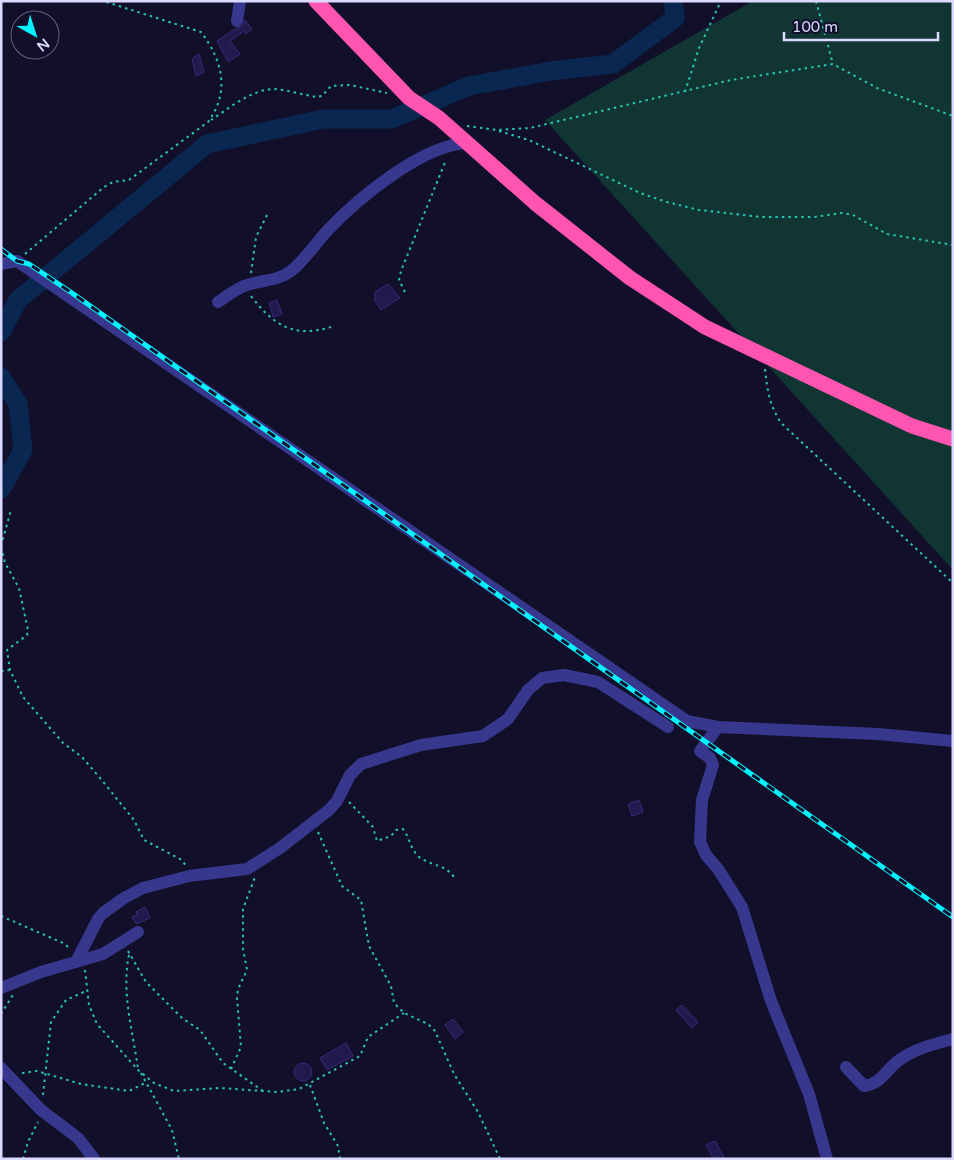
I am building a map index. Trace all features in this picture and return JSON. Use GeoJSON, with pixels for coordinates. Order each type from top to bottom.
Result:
{"type":"FeatureCollection","features":[{"type":"Feature","properties":{"kind":"highway"},"geometry":{"type":"LineString","coordinates":[[316,1],[406,95],[443,121],[535,203],[630,278],[705,327],[912,426],[953,439]]}},
{"type":"Feature","properties":{"kind":"street"},"geometry":{"type":"LineString","coordinates":[[237,21],[240,1]]}},
{"type":"Feature","properties":{"kind":"street"},"geometry":{"type":"LineString","coordinates":[[218,302],[245,286],[278,278],[290,272],[347,210],[366,195],[415,162],[450,145],[467,143]]}},
{"type":"Feature","properties":{"kind":"street"},"geometry":{"type":"LineString","coordinates":[[1,264],[17,260],[687,721],[718,726],[878,734],[953,741]]}},
{"type":"Feature","properties":{"kind":"street"},"geometry":{"type":"LineString","coordinates":[[80,959],[98,919],[111,906],[144,888],[221,870],[238,871],[247,869],[315,822],[329,810],[355,769],[369,760],[421,746],[472,739],[496,728],[508,719],[528,690],[542,678],[576,676],[598,682],[668,727]]}},
{"type":"Feature","properties":{"kind":"street"},"geometry":{"type":"LineString","coordinates":[[718,726],[700,751],[710,758],[713,765],[702,800],[700,842],[706,855],[718,869],[742,907],[771,1001],[809,1094],[827,1159]]}},
{"type":"Feature","properties":{"kind":"street"},"geometry":{"type":"LineString","coordinates":[[1,988],[80,959],[103,954],[138,932]]}},
{"type":"Feature","properties":{"kind":"street"},"geometry":{"type":"LineString","coordinates":[[846,1067],[864,1086],[874,1085],[898,1062],[914,1052],[953,1039]]}},
{"type":"Feature","properties":{"kind":"street"},"geometry":{"type":"LineString","coordinates":[[4,1071],[41,1110],[78,1138],[94,1159]]}},
{"type":"Feature","properties":{"kind":"path"},"geometry":{"type":"LineString","coordinates":[[103,1],[201,32],[219,67],[223,87],[216,111],[208,122]]}},
{"type":"Feature","properties":{"kind":"path"},"geometry":{"type":"LineString","coordinates":[[685,92],[699,48],[721,1]]}},
{"type":"Feature","properties":{"kind":"path"},"geometry":{"type":"LineString","coordinates":[[816,1],[833,64]]}},
{"type":"Feature","properties":{"kind":"path"},"geometry":{"type":"LineString","coordinates":[[497,130],[530,128],[740,78],[833,64],[877,88],[953,116]]}},
{"type":"Feature","properties":{"kind":"path"},"geometry":{"type":"LineString","coordinates":[[17,260],[104,186],[113,182],[129,180],[208,122],[237,104],[266,90],[275,89],[317,97],[322,96],[331,86],[340,85],[406,95]]}},
{"type":"Feature","properties":{"kind":"path"},"geometry":{"type":"LineString","coordinates":[[443,121],[497,130],[529,140],[640,193],[699,210],[762,217],[794,218],[842,213],[854,215],[887,234],[953,245]]}},
{"type":"Feature","properties":{"kind":"path"},"geometry":{"type":"LineString","coordinates":[[405,292],[399,280],[400,271],[434,195],[450,145]]}},
{"type":"Feature","properties":{"kind":"path"},"geometry":{"type":"LineString","coordinates":[[267,215],[256,237],[253,250],[254,264],[245,286],[276,322],[285,328],[306,332],[331,327]]}},
{"type":"Feature","properties":{"kind":"path"},"geometry":{"type":"LineString","coordinates":[[762,354],[768,398],[772,410],[781,424],[953,583]]}},
{"type":"Feature","properties":{"kind":"path"},"geometry":{"type":"LineString","coordinates":[[11,510],[1,547],[5,563],[19,588],[28,630],[27,635],[7,650],[10,670],[23,697],[63,743],[82,757],[100,778],[129,813],[144,840],[182,860],[189,876]]}},
{"type":"Feature","properties":{"kind":"path"},"geometry":{"type":"LineString","coordinates":[[1,671],[10,670]]}},
{"type":"Feature","properties":{"kind":"path"},"geometry":{"type":"LineString","coordinates":[[341,793],[373,827],[377,841],[391,836],[396,830],[404,828],[417,855],[425,861],[443,867],[454,877]]}},
{"type":"Feature","properties":{"kind":"path"},"geometry":{"type":"LineString","coordinates":[[315,822],[342,886],[361,900],[369,946],[390,986],[394,1004],[404,1013],[428,1024],[435,1031],[454,1074],[478,1112],[500,1159]]}},
{"type":"Feature","properties":{"kind":"path"},"geometry":{"type":"LineString","coordinates":[[231,1069],[241,1047],[237,998],[238,989],[247,970],[243,949],[243,909],[259,862]]}},
{"type":"Feature","properties":{"kind":"path"},"geometry":{"type":"LineString","coordinates":[[1,916],[38,934],[63,943],[80,959],[91,1014],[97,1024],[147,1082],[172,1130],[179,1159]]}},
{"type":"Feature","properties":{"kind":"path"},"geometry":{"type":"LineString","coordinates":[[124,942],[129,955],[146,982],[182,1018],[200,1030],[215,1053],[231,1069],[264,1092]]}},
{"type":"Feature","properties":{"kind":"path"},"geometry":{"type":"LineString","coordinates":[[129,955],[127,966],[128,1012],[138,1070],[154,1083],[174,1091],[220,1088],[264,1092],[289,1091],[310,1085],[360,1056],[368,1038],[404,1013]]}},
{"type":"Feature","properties":{"kind":"path"},"geometry":{"type":"LineString","coordinates":[[23,1159],[41,1110],[54,1016],[69,997],[86,991]]}},
{"type":"Feature","properties":{"kind":"path"},"geometry":{"type":"LineString","coordinates":[[4,1071],[36,1071],[80,1084],[114,1090],[129,1091],[147,1082]]}},
{"type":"Feature","properties":{"kind":"path"},"geometry":{"type":"LineString","coordinates":[[310,1085],[324,1123],[338,1146],[340,1159]]}},
{"type":"Feature","properties":{"kind":"green space"},"geometry":{"type":"Polygon","coordinates":[[[753,1],[953,1],[953,570],[545,120],[753,1]]]}},
{"type":"Feature","properties":{"kind":"building"},"geometry":{"type":"Polygon","coordinates":[[[245,20],[252,29],[246,34],[244,31],[230,41],[240,54],[228,62],[217,41],[243,26],[245,20]]]}},
{"type":"Feature","properties":{"kind":"building"},"geometry":{"type":"Polygon","coordinates":[[[199,54],[204,72],[196,76],[192,59],[199,54]]]}},
{"type":"Feature","properties":{"kind":"building"},"geometry":{"type":"Polygon","coordinates":[[[388,284],[400,298],[381,310],[374,300],[376,298],[374,295],[376,294],[375,292],[388,284]]]}},
{"type":"Feature","properties":{"kind":"building"},"geometry":{"type":"Polygon","coordinates":[[[277,300],[282,314],[273,317],[269,303],[277,300]]]}},
{"type":"Feature","properties":{"kind":"building"},"geometry":{"type":"Polygon","coordinates":[[[639,800],[643,812],[632,816],[628,804],[639,800]]]}},
{"type":"Feature","properties":{"kind":"building"},"geometry":{"type":"Polygon","coordinates":[[[145,907],[150,918],[136,924],[132,917],[137,915],[136,912],[145,907]]]}},
{"type":"Feature","properties":{"kind":"building"},"geometry":{"type":"Polygon","coordinates":[[[682,1005],[698,1022],[692,1028],[676,1010],[682,1005]]]}},
{"type":"Feature","properties":{"kind":"building"},"geometry":{"type":"Polygon","coordinates":[[[453,1019],[463,1032],[455,1039],[445,1025],[453,1019]]]}},
{"type":"Feature","properties":{"kind":"building"},"geometry":{"type":"Polygon","coordinates":[[[346,1043],[353,1056],[327,1070],[320,1058],[346,1043]]]}},
{"type":"Feature","properties":{"kind":"building"},"geometry":{"type":"Polygon","coordinates":[[[303,1063],[309,1066],[312,1072],[309,1078],[303,1081],[297,1078],[294,1072],[297,1066],[303,1063]]]}},
{"type":"Feature","properties":{"kind":"building"},"geometry":{"type":"Polygon","coordinates":[[[715,1141],[725,1159],[714,1159],[706,1145],[715,1141]]]}},
{"type":"Feature","properties":{"kind":"waterway"},"geometry":{"type":"LineString","coordinates":[[1,332],[18,300],[207,144],[323,119],[392,119],[469,86],[551,71],[613,64],[675,18],[673,1]]}},
{"type":"Feature","properties":{"kind":"waterway"},"geometry":{"type":"LineString","coordinates":[[1,377],[18,404],[23,450],[1,489]]}},
{"type":"Feature","properties":{"kind":"railway"},"geometry":{"type":"LineString","coordinates":[[1,249],[17,261],[29,264],[72,293],[953,917]]}}]}
